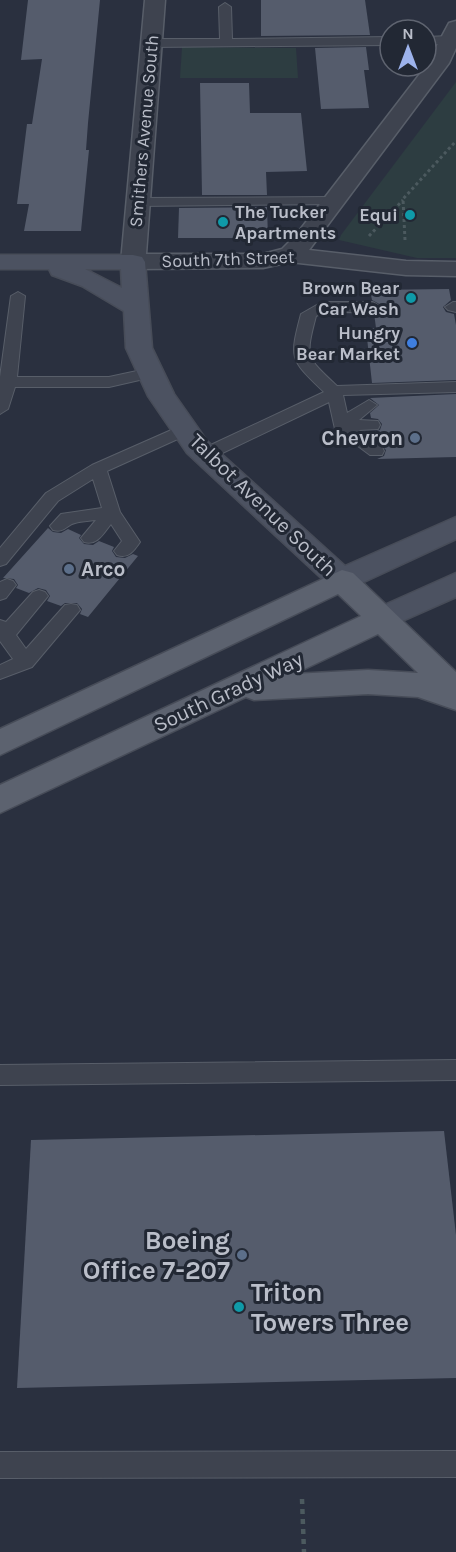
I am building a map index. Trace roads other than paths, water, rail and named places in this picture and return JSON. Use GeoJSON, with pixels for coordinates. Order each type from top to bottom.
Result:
{"type":"FeatureCollection","features":[{"type":"Feature","properties":{"kind":"main road"},"geometry":{"type":"LineString","coordinates":[[0,743],[342,580],[456,691]]}},
{"type":"Feature","properties":{"kind":"main road","name":"South Grady Way"},"geometry":{"type":"LineString","coordinates":[[0,800],[382,619]]}},
{"type":"Feature","properties":{"kind":"main road"},"geometry":{"type":"LineString","coordinates":[[235,689],[368,682],[420,685],[456,698]]}},
{"type":"Feature","properties":{"kind":"street","name":"Smithers Avenue South"},"geometry":{"type":"LineString","coordinates":[[133,262],[155,0]]}},
{"type":"Feature","properties":{"kind":"street"},"geometry":{"type":"LineString","coordinates":[[290,255],[304,240],[438,63],[453,34]]}},
{"type":"Feature","properties":{"kind":"street","name":"South 7th Street"},"geometry":{"type":"LineString","coordinates":[[0,262],[263,261],[290,255],[406,268],[456,269]]}},
{"type":"Feature","properties":{"kind":"street"},"geometry":{"type":"LineString","coordinates":[[30,262],[77,274],[102,285],[137,309]]}},
{"type":"Feature","properties":{"kind":"street","name":"Talbot Avenue South"},"geometry":{"type":"LineString","coordinates":[[133,262],[139,348],[161,396],[206,454],[342,580]]}},
{"type":"Feature","properties":{"kind":"street"},"geometry":{"type":"LineString","coordinates":[[342,580],[456,527]]}},
{"type":"Feature","properties":{"kind":"street","name":"South Grady Way"},"geometry":{"type":"LineString","coordinates":[[382,619],[456,584]]}},
{"type":"Feature","properties":{"kind":"lane"},"geometry":{"type":"LineString","coordinates":[[225,7],[226,43]]}},
{"type":"Feature","properties":{"kind":"lane"},"geometry":{"type":"LineString","coordinates":[[438,38],[453,34]]}},
{"type":"Feature","properties":{"kind":"lane"},"geometry":{"type":"LineString","coordinates":[[151,43],[378,41]]}},
{"type":"Feature","properties":{"kind":"lane"},"geometry":{"type":"LineString","coordinates":[[138,202],[334,201]]}},
{"type":"Feature","properties":{"kind":"lane"},"geometry":{"type":"LineString","coordinates":[[0,409],[18,296]]}},
{"type":"Feature","properties":{"kind":"lane"},"geometry":{"type":"LineString","coordinates":[[373,307],[322,307],[309,314],[300,347],[304,364],[335,393],[341,425],[376,451]]}},
{"type":"Feature","properties":{"kind":"lane"},"geometry":{"type":"LineString","coordinates":[[5,382],[109,381],[151,373]]}},
{"type":"Feature","properties":{"kind":"lane"},"geometry":{"type":"LineString","coordinates":[[206,454],[343,389],[456,387]]}},
{"type":"Feature","properties":{"kind":"lane"},"geometry":{"type":"LineString","coordinates":[[341,425],[369,405]]}},
{"type":"Feature","properties":{"kind":"lane"},"geometry":{"type":"LineString","coordinates":[[341,425],[372,425]]}},
{"type":"Feature","properties":{"kind":"lane"},"geometry":{"type":"LineString","coordinates":[[0,560],[52,497],[98,469],[185,429]]}},
{"type":"Feature","properties":{"kind":"lane"},"geometry":{"type":"LineString","coordinates":[[98,469],[112,512],[131,542],[123,550]]}},
{"type":"Feature","properties":{"kind":"lane"},"geometry":{"type":"LineString","coordinates":[[59,526],[67,518],[112,512]]}},
{"type":"Feature","properties":{"kind":"lane"},"geometry":{"type":"LineString","coordinates":[[90,538],[112,512]]}},
{"type":"Feature","properties":{"kind":"lane"},"geometry":{"type":"LineString","coordinates":[[26,662],[3,631],[39,596]]}},
{"type":"Feature","properties":{"kind":"lane"},"geometry":{"type":"LineString","coordinates":[[0,672],[26,662],[71,610]]}},
{"type":"Feature","properties":{"kind":"lane"},"geometry":{"type":"LineString","coordinates":[[0,1075],[456,1070]]}},
{"type":"Feature","properties":{"kind":"lane"},"geometry":{"type":"LineString","coordinates":[[0,1465],[456,1464]]}},
{"type":"Feature","properties":{"kind":"place","name":"Equi"},"geometry":{"type":"Point","coordinates":[410,215]}},
{"type":"Feature","properties":{"kind":"place","name":"The Tucker Apartments"},"geometry":{"type":"Point","coordinates":[223,222]}},
{"type":"Feature","properties":{"kind":"place","name":"Brown Bear Car Wash"},"geometry":{"type":"Point","coordinates":[411,298]}},
{"type":"Feature","properties":{"kind":"place","name":"Hungry Bear Market"},"geometry":{"type":"Point","coordinates":[412,343]}},
{"type":"Feature","properties":{"kind":"place","name":"Chevron"},"geometry":{"type":"Point","coordinates":[415,438]}},
{"type":"Feature","properties":{"kind":"place","name":"Arco"},"geometry":{"type":"Point","coordinates":[69,569]}},
{"type":"Feature","properties":{"kind":"place","name":"Boeing Office 7-207"},"geometry":{"type":"Point","coordinates":[242,1255]}},
{"type":"Feature","properties":{"kind":"place","name":"Triton Towers Three"},"geometry":{"type":"Point","coordinates":[239,1307]}}]}
